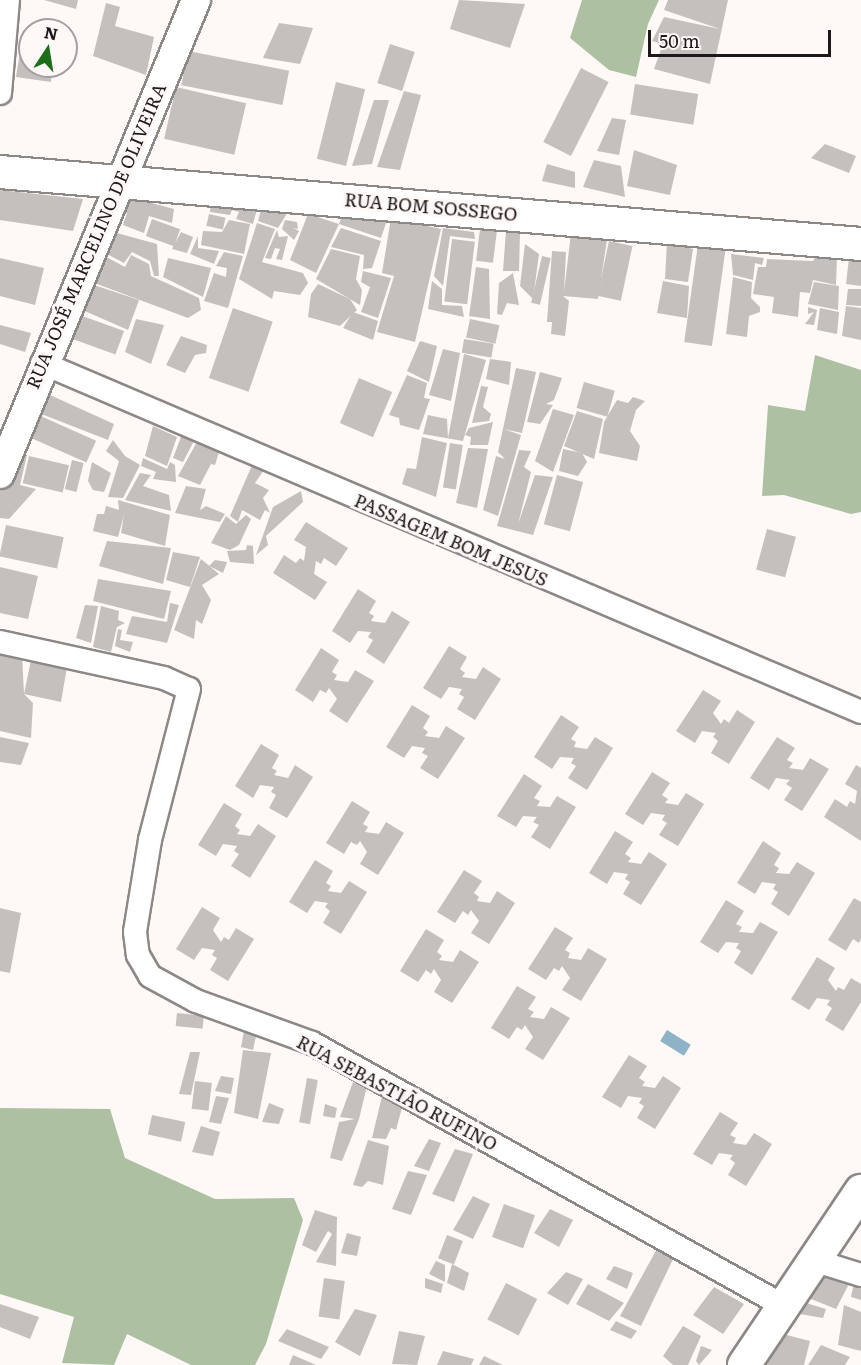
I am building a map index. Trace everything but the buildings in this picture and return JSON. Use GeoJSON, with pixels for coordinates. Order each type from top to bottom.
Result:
{"type":"FeatureCollection","features":[{"type":"Feature","properties":{"kind":"main road","name":"RUA BOM SOSSEGO"},"geometry":{"type":"LineString","coordinates":[[0,172],[118,180],[861,244]]}},
{"type":"Feature","properties":{"kind":"main road"},"geometry":{"type":"LineString","coordinates":[[744,1365],[861,1191]]}},
{"type":"Feature","properties":{"kind":"street"},"geometry":{"type":"LineString","coordinates":[[0,93],[8,0]]}},
{"type":"Feature","properties":{"kind":"street","name":"RUA JOSÉ MARCELINO DE OLIVEIRA"},"geometry":{"type":"LineString","coordinates":[[0,474],[42,363],[196,0]]}},
{"type":"Feature","properties":{"kind":"street","name":"PASSAGEM BOM JESUS"},"geometry":{"type":"LineString","coordinates":[[42,363],[861,712]]}},
{"type":"Feature","properties":{"kind":"street","name":"RUA SEBASTIÃO RUFINO"},"geometry":{"type":"LineString","coordinates":[[0,642],[164,678],[189,689],[150,840],[135,932],[138,955],[150,975],[196,1001],[312,1043],[784,1306]]}},
{"type":"Feature","properties":{"kind":"street"},"geometry":{"type":"LineString","coordinates":[[816,1261],[861,1275]]}},
{"type":"Feature","properties":{"kind":"green space"},"geometry":{"type":"Polygon","coordinates":[[[582,0],[659,0],[648,24],[636,77],[609,70],[570,38],[582,0]]]}},
{"type":"Feature","properties":{"kind":"green space"},"geometry":{"type":"Polygon","coordinates":[[[815,355],[861,370],[861,512],[851,514],[784,495],[762,496],[768,405],[805,411],[815,355]]]}},
{"type":"Feature","properties":{"kind":"green space"},"geometry":{"type":"Polygon","coordinates":[[[0,1108],[110,1109],[125,1158],[215,1199],[294,1198],[303,1220],[266,1344],[255,1365],[191,1365],[127,1334],[114,1365],[62,1363],[74,1317],[0,1294],[0,1108]]]}},
{"type":"Feature","properties":{"kind":"water"},"geometry":{"type":"Polygon","coordinates":[[[667,1030],[691,1045],[684,1056],[660,1041],[667,1030]]]}}]}
